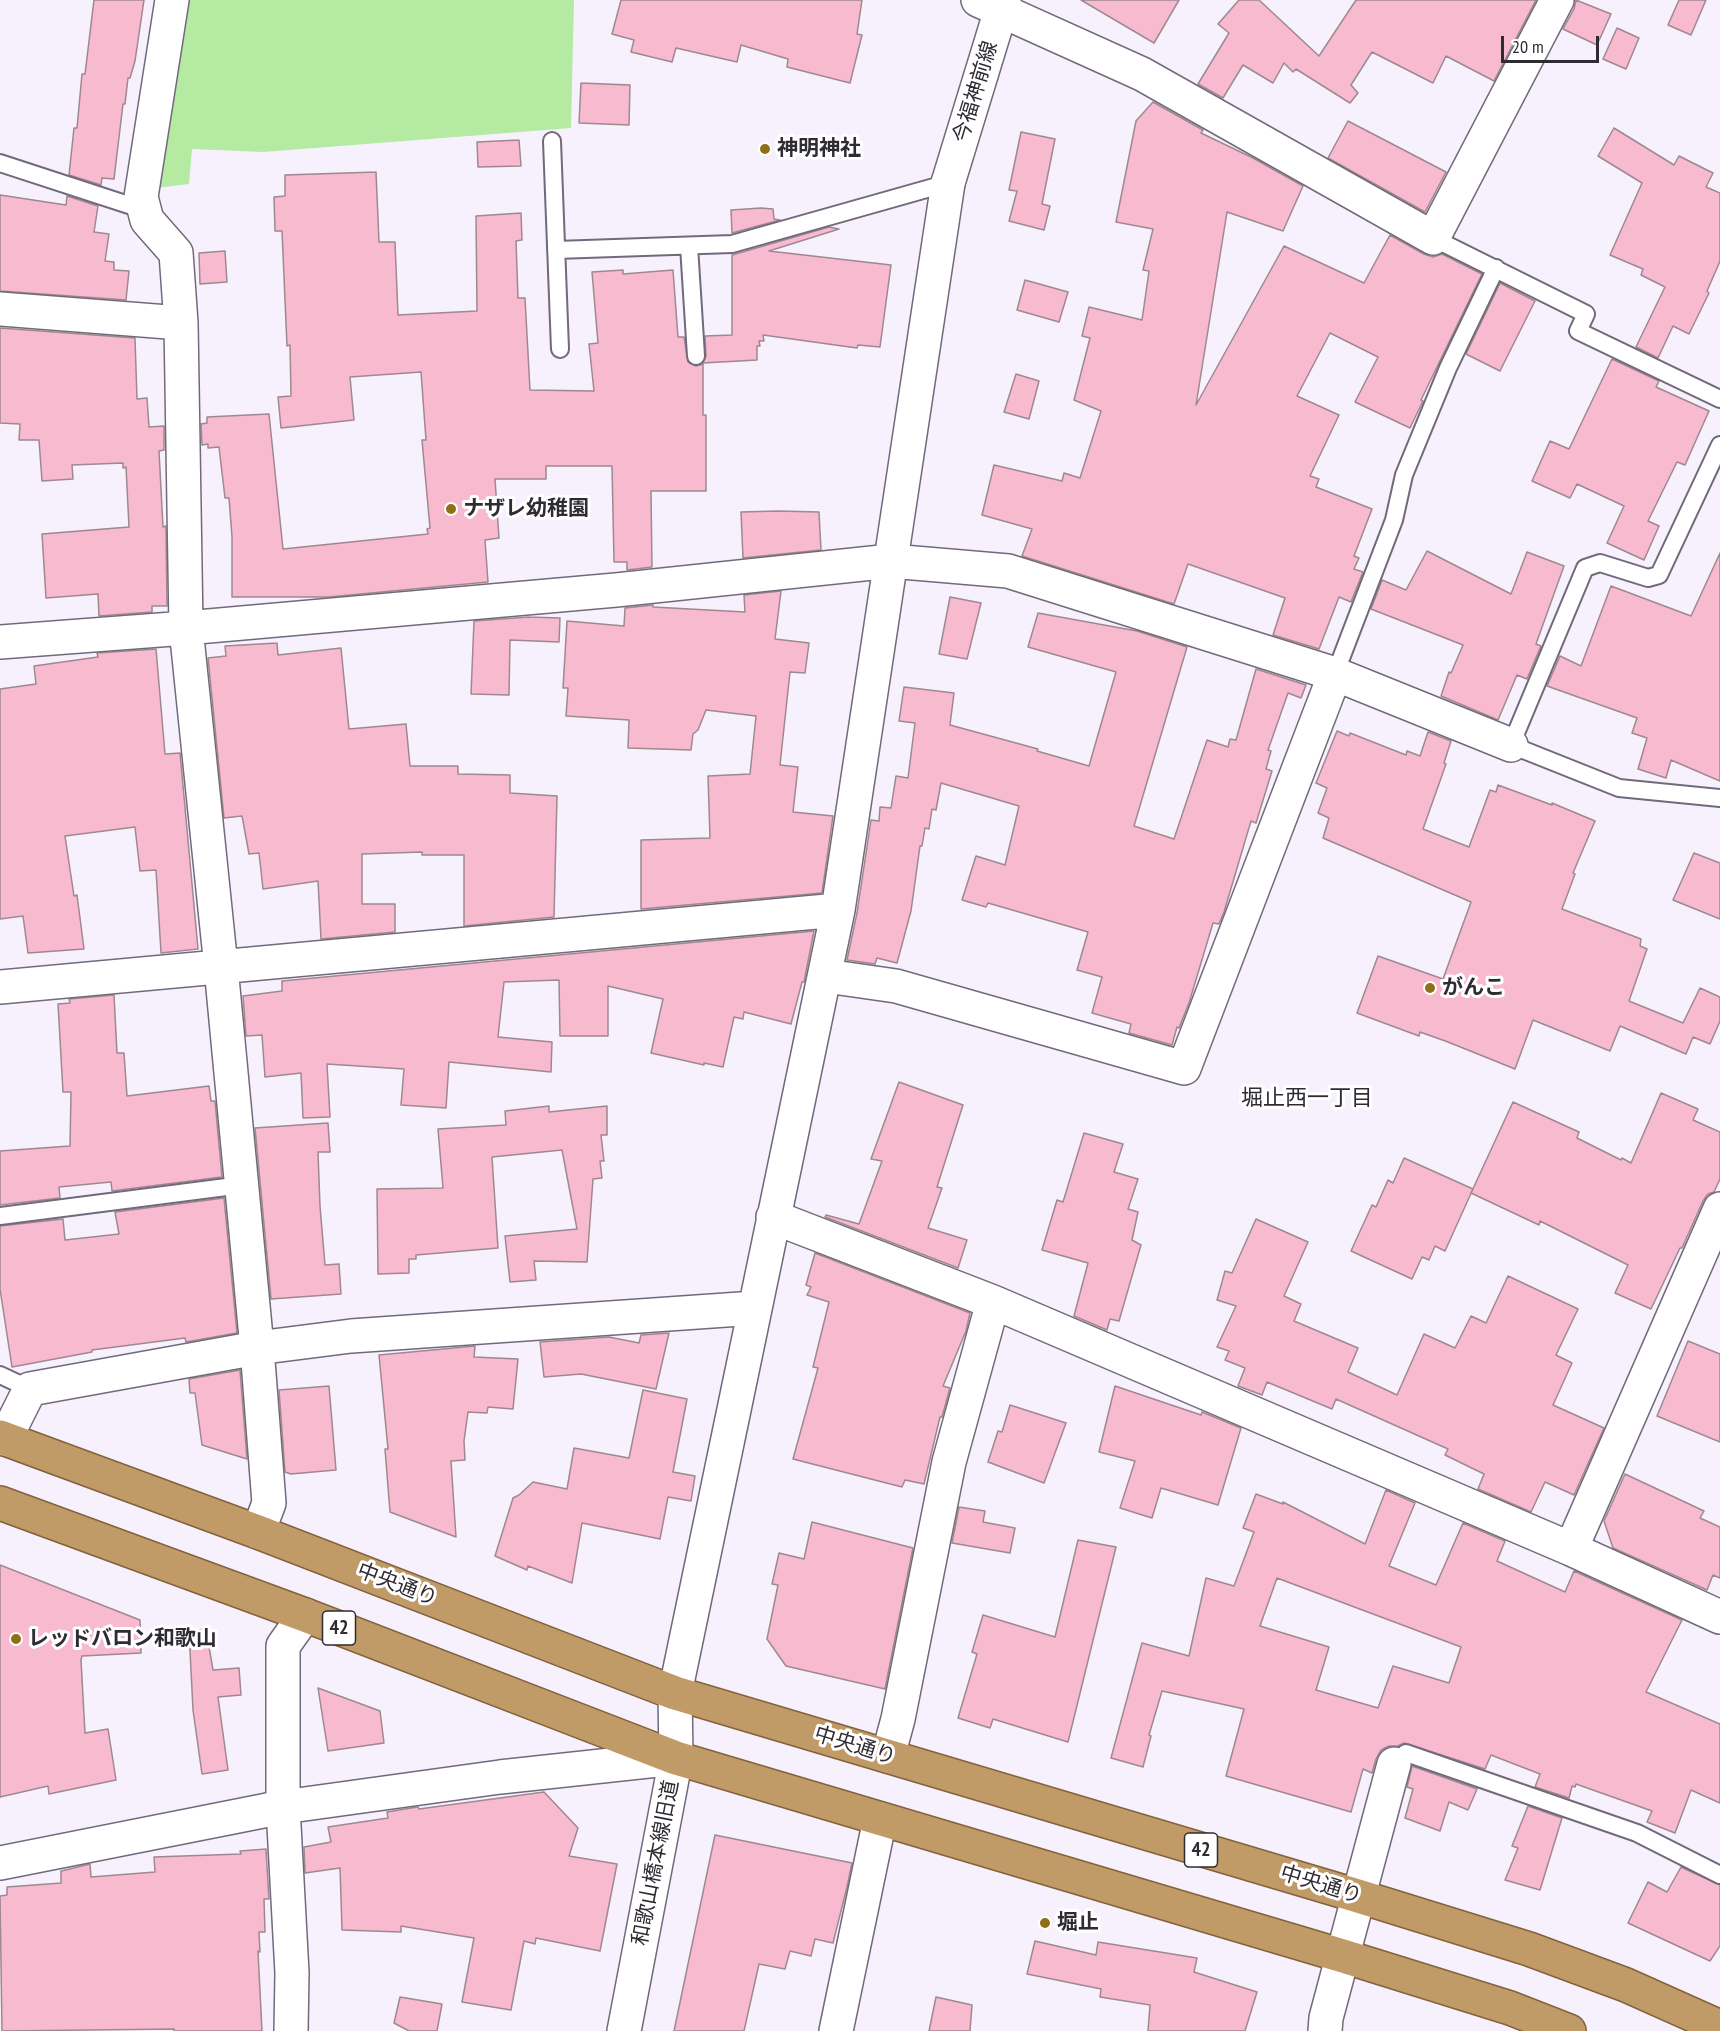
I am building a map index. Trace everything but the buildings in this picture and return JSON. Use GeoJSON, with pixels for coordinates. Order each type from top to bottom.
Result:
{"type":"FeatureCollection","features":[{"type":"Feature","properties":{"kind":"highway","name":"中央通り"},"geometry":{"type":"LineString","coordinates":[[2,1438],[258,1532],[675,1693],[1358,1896],[1550,1957],[1718,2022]]}},
{"type":"Feature","properties":{"kind":"highway","name":"42"},"geometry":{"type":"LineString","coordinates":[[0,1503],[305,1615],[676,1758],[1343,1956],[1510,2008],[1569,2031]]}},
{"type":"Feature","properties":{"kind":"street"},"geometry":{"type":"LineString","coordinates":[[172,0],[141,197],[147,220],[176,254],[181,323],[186,628],[257,1348],[269,1503],[258,1532]]}},
{"type":"Feature","properties":{"kind":"street"},"geometry":{"type":"LineString","coordinates":[[994,3],[1142,74],[1433,238],[1557,0]]}},
{"type":"Feature","properties":{"kind":"street","name":"今福神前線"},"geometry":{"type":"LineString","coordinates":[[838,910],[948,183],[994,3]]}},
{"type":"Feature","properties":{"kind":"street"},"geometry":{"type":"LineString","coordinates":[[0,309],[181,323]]}},
{"type":"Feature","properties":{"kind":"street"},"geometry":{"type":"LineString","coordinates":[[0,642],[615,590],[891,561],[1008,571],[1335,674],[1511,745]]}},
{"type":"Feature","properties":{"kind":"street"},"geometry":{"type":"LineString","coordinates":[[826,976],[896,986],[1184,1068],[1335,674]]}},
{"type":"Feature","properties":{"kind":"street"},"geometry":{"type":"LineString","coordinates":[[0,987],[838,910]]}},
{"type":"Feature","properties":{"kind":"street","name":"和歌山橋本線旧道"},"geometry":{"type":"LineString","coordinates":[[624,2031],[676,1758],[675,1693],[838,910]]}},
{"type":"Feature","properties":{"kind":"street"},"geometry":{"type":"LineString","coordinates":[[1571,1549],[1720,1209]]}},
{"type":"Feature","properties":{"kind":"street"},"geometry":{"type":"LineString","coordinates":[[773,1217],[993,1302],[1571,1549],[1720,1617]]}},
{"type":"Feature","properties":{"kind":"street"},"geometry":{"type":"LineString","coordinates":[[888,1756],[898,1719],[949,1462],[993,1302]]}},
{"type":"Feature","properties":{"kind":"street"},"geometry":{"type":"LineString","coordinates":[[2,1438],[30,1389],[257,1348],[351,1336],[755,1308]]}},
{"type":"Feature","properties":{"kind":"street"},"geometry":{"type":"LineString","coordinates":[[291,2031],[292,1973],[283,1807],[283,1646],[305,1615]]}},
{"type":"Feature","properties":{"kind":"street"},"geometry":{"type":"LineString","coordinates":[[0,1863],[283,1807],[500,1777],[676,1758]]}},
{"type":"Feature","properties":{"kind":"street"},"geometry":{"type":"LineString","coordinates":[[1325,2031],[1326,2018],[1394,1764]]}},
{"type":"Feature","properties":{"kind":"street"},"geometry":{"type":"LineString","coordinates":[[836,2031],[880,1819]]}},
{"type":"Feature","properties":{"kind":"lane"},"geometry":{"type":"LineString","coordinates":[[552,141],[560,349]]}},
{"type":"Feature","properties":{"kind":"lane"},"geometry":{"type":"LineString","coordinates":[[0,163],[144,210]]}},
{"type":"Feature","properties":{"kind":"lane"},"geometry":{"type":"LineString","coordinates":[[556,250],[732,244],[948,183]]}},
{"type":"Feature","properties":{"kind":"lane"},"geometry":{"type":"LineString","coordinates":[[1433,238],[1586,314],[1578,330],[1720,399]]}},
{"type":"Feature","properties":{"kind":"lane"},"geometry":{"type":"LineString","coordinates":[[689,246],[696,356]]}},
{"type":"Feature","properties":{"kind":"lane"},"geometry":{"type":"LineString","coordinates":[[1335,674],[1394,520],[1404,475],[1448,368],[1496,268]]}},
{"type":"Feature","properties":{"kind":"lane"},"geometry":{"type":"LineString","coordinates":[[1720,445],[1659,575],[1648,578],[1600,563],[1586,568],[1511,745],[1619,788],[1720,798]]}},
{"type":"Feature","properties":{"kind":"lane"},"geometry":{"type":"LineString","coordinates":[[0,1216],[242,1185]]}},
{"type":"Feature","properties":{"kind":"lane"},"geometry":{"type":"LineString","coordinates":[[0,1375],[30,1389]]}},
{"type":"Feature","properties":{"kind":"lane"},"geometry":{"type":"LineString","coordinates":[[1394,1764],[1406,1753],[1637,1833],[1720,1875]]}},
{"type":"Feature","properties":{"kind":"green space"},"geometry":{"type":"Polygon","coordinates":[[[176,0],[574,0],[571,128],[263,152],[192,149],[189,184],[155,188],[176,0]]]}},
{"type":"Feature","properties":{"kind":"place","name":"神明神社"},"geometry":{"type":"Point","coordinates":[765,149]}},
{"type":"Feature","properties":{"kind":"place","name":"ナザレ幼稚園"},"geometry":{"type":"Point","coordinates":[451,509]}},
{"type":"Feature","properties":{"kind":"place","name":"がんこ"},"geometry":{"type":"Point","coordinates":[1430,988]}},
{"type":"Feature","properties":{"kind":"place","name":"レッドバロン和歌山"},"geometry":{"type":"Point","coordinates":[16,1639]}},
{"type":"Feature","properties":{"kind":"place","name":"堀止"},"geometry":{"type":"Point","coordinates":[1045,1923]}},
{"type":"Feature","properties":{"kind":"district","name":"堀止西一丁目"},"geometry":{"type":"Point","coordinates":[1307,1099]}}]}
